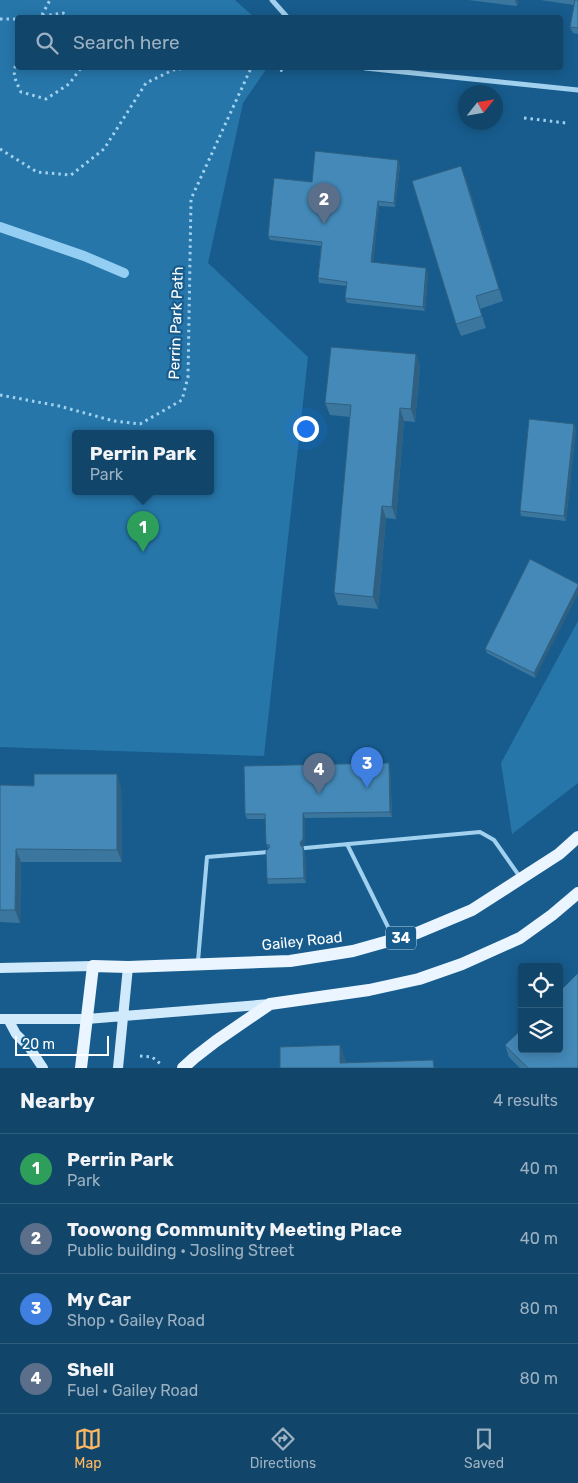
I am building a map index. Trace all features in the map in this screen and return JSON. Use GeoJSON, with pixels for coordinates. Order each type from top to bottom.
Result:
{"type":"FeatureCollection","features":[{"type":"Feature","properties":{"kind":"main road","name":"Gailey Road"},"geometry":{"type":"LineString","coordinates":[[0,968],[128,967],[290,961],[353,951],[417,933],[472,910],[559,854],[578,837]]}},
{"type":"Feature","properties":{"kind":"main road"},"geometry":{"type":"LineString","coordinates":[[4,1019],[87,1018],[270,1004],[369,990],[419,980],[462,964],[520,938],[578,893]]}},
{"type":"Feature","properties":{"kind":"main road"},"geometry":{"type":"LineString","coordinates":[[81,1068],[92,966]]}},
{"type":"Feature","properties":{"kind":"main road"},"geometry":{"type":"LineString","coordinates":[[118,1068],[128,967]]}},
{"type":"Feature","properties":{"kind":"main road"},"geometry":{"type":"LineString","coordinates":[[183,1068],[216,1041],[270,1004]]}},
{"type":"Feature","properties":{"kind":"main road"},"geometry":{"type":"LineString","coordinates":[[4,1019],[29,1047],[43,1068]]}},
{"type":"Feature","properties":{"kind":"street"},"geometry":{"type":"LineString","coordinates":[[272,0],[285,15]]}},
{"type":"Feature","properties":{"kind":"street"},"geometry":{"type":"LineString","coordinates":[[385,70],[578,90]]}},
{"type":"Feature","properties":{"kind":"lane"},"geometry":{"type":"LineString","coordinates":[[305,848],[480,832],[494,840],[521,879]]}},
{"type":"Feature","properties":{"kind":"lane"},"geometry":{"type":"LineString","coordinates":[[347,844],[394,940]]}},
{"type":"Feature","properties":{"kind":"lane"},"geometry":{"type":"LineString","coordinates":[[198,964],[207,857],[268,852]]}},
{"type":"Feature","properties":{"kind":"path"},"geometry":{"type":"LineString","coordinates":[[42,15],[50,0]]}},
{"type":"Feature","properties":{"kind":"path"},"geometry":{"type":"LineString","coordinates":[[48,15],[63,13],[66,15]]}},
{"type":"Feature","properties":{"kind":"path"},"geometry":{"type":"LineString","coordinates":[[0,19],[15,20]]}},
{"type":"Feature","properties":{"kind":"path"},"geometry":{"type":"LineString","coordinates":[[15,65],[13,69],[21,92],[46,98],[69,84],[80,70]]}},
{"type":"Feature","properties":{"kind":"path"},"geometry":{"type":"LineString","coordinates":[[0,149],[37,172],[71,175],[104,149],[146,84],[173,70]]}},
{"type":"Feature","properties":{"kind":"path","name":"Perrin Park Path"},"geometry":{"type":"LineString","coordinates":[[0,394],[59,406],[114,421],[140,424],[182,400],[188,377],[191,198],[250,70]]}},
{"type":"Feature","properties":{"kind":"path"},"geometry":{"type":"LineString","coordinates":[[280,70],[286,72]]}},
{"type":"Feature","properties":{"kind":"path"},"geometry":{"type":"LineString","coordinates":[[524,118],[566,123]]}},
{"type":"Feature","properties":{"kind":"path"},"geometry":{"type":"LineString","coordinates":[[132,1055],[152,1057],[164,1067]]}},
{"type":"Feature","properties":{"kind":"shaded area"},"geometry":{"type":"Polygon","coordinates":[[[0,0],[235,0],[252,15],[15,15],[15,70],[266,70],[243,103],[208,263],[308,357],[264,756],[0,747],[0,0]]]}},
{"type":"Feature","properties":{"kind":"shaded area"},"geometry":{"type":"Polygon","coordinates":[[[578,621],[578,783],[512,834],[501,763],[578,621]]]}},
{"type":"Feature","properties":{"kind":"building"},"geometry":{"type":"Polygon","coordinates":[[[575,0],[578,0],[578,28],[570,27],[575,0]]]}},
{"type":"Feature","properties":{"kind":"building"},"geometry":{"type":"Polygon","coordinates":[[[315,151],[398,160],[394,203],[378,201],[371,262],[426,268],[423,307],[345,298],[347,282],[318,278],[322,242],[268,236],[274,178],[312,182],[315,151]]]}},
{"type":"Feature","properties":{"kind":"building"},"geometry":{"type":"Polygon","coordinates":[[[461,166],[499,289],[476,296],[482,316],[456,324],[412,181],[461,166]]]}},
{"type":"Feature","properties":{"kind":"building"},"geometry":{"type":"Polygon","coordinates":[[[331,347],[416,354],[411,409],[400,408],[392,507],[382,506],[373,597],[334,593],[351,405],[325,403],[331,347]]]}},
{"type":"Feature","properties":{"kind":"building"},"geometry":{"type":"Polygon","coordinates":[[[529,419],[574,424],[564,516],[520,511],[529,419]]]}},
{"type":"Feature","properties":{"kind":"building"},"geometry":{"type":"Polygon","coordinates":[[[530,559],[578,584],[534,673],[485,649],[530,559]]]}},
{"type":"Feature","properties":{"kind":"building"},"geometry":{"type":"Polygon","coordinates":[[[389,763],[390,812],[303,813],[303,839],[300,843],[303,847],[304,878],[267,879],[266,851],[270,847],[266,844],[265,814],[245,814],[244,766],[389,763]]]}},
{"type":"Feature","properties":{"kind":"building"},"geometry":{"type":"Polygon","coordinates":[[[34,774],[117,774],[117,850],[16,849],[15,910],[0,910],[0,785],[34,786],[34,774]]]}},
{"type":"Feature","properties":{"kind":"building"},"geometry":{"type":"Polygon","coordinates":[[[578,973],[578,1068],[528,1068],[505,1045],[518,1033],[518,1053],[563,1053],[563,988],[578,973]]]}},
{"type":"Feature","properties":{"kind":"building"},"geometry":{"type":"Polygon","coordinates":[[[340,1045],[340,1063],[433,1060],[434,1068],[280,1068],[280,1047],[340,1045]]]}},
{"type":"Feature","properties":{"kind":"waterway"},"geometry":{"type":"LineString","coordinates":[[0,227],[84,256],[124,273]]}},
{"type":"Feature","properties":{"kind":"place","name":"Toowong Community Meeting Place"},"geometry":{"type":"Point","coordinates":[324,224]}},
{"type":"Feature","properties":{"kind":"place","name":"Perrin Park"},"geometry":{"type":"Point","coordinates":[143,552]}},
{"type":"Feature","properties":{"kind":"place","name":"My Car"},"geometry":{"type":"Point","coordinates":[367,788]}},
{"type":"Feature","properties":{"kind":"place","name":"Shell"},"geometry":{"type":"Point","coordinates":[319,794]}}]}
